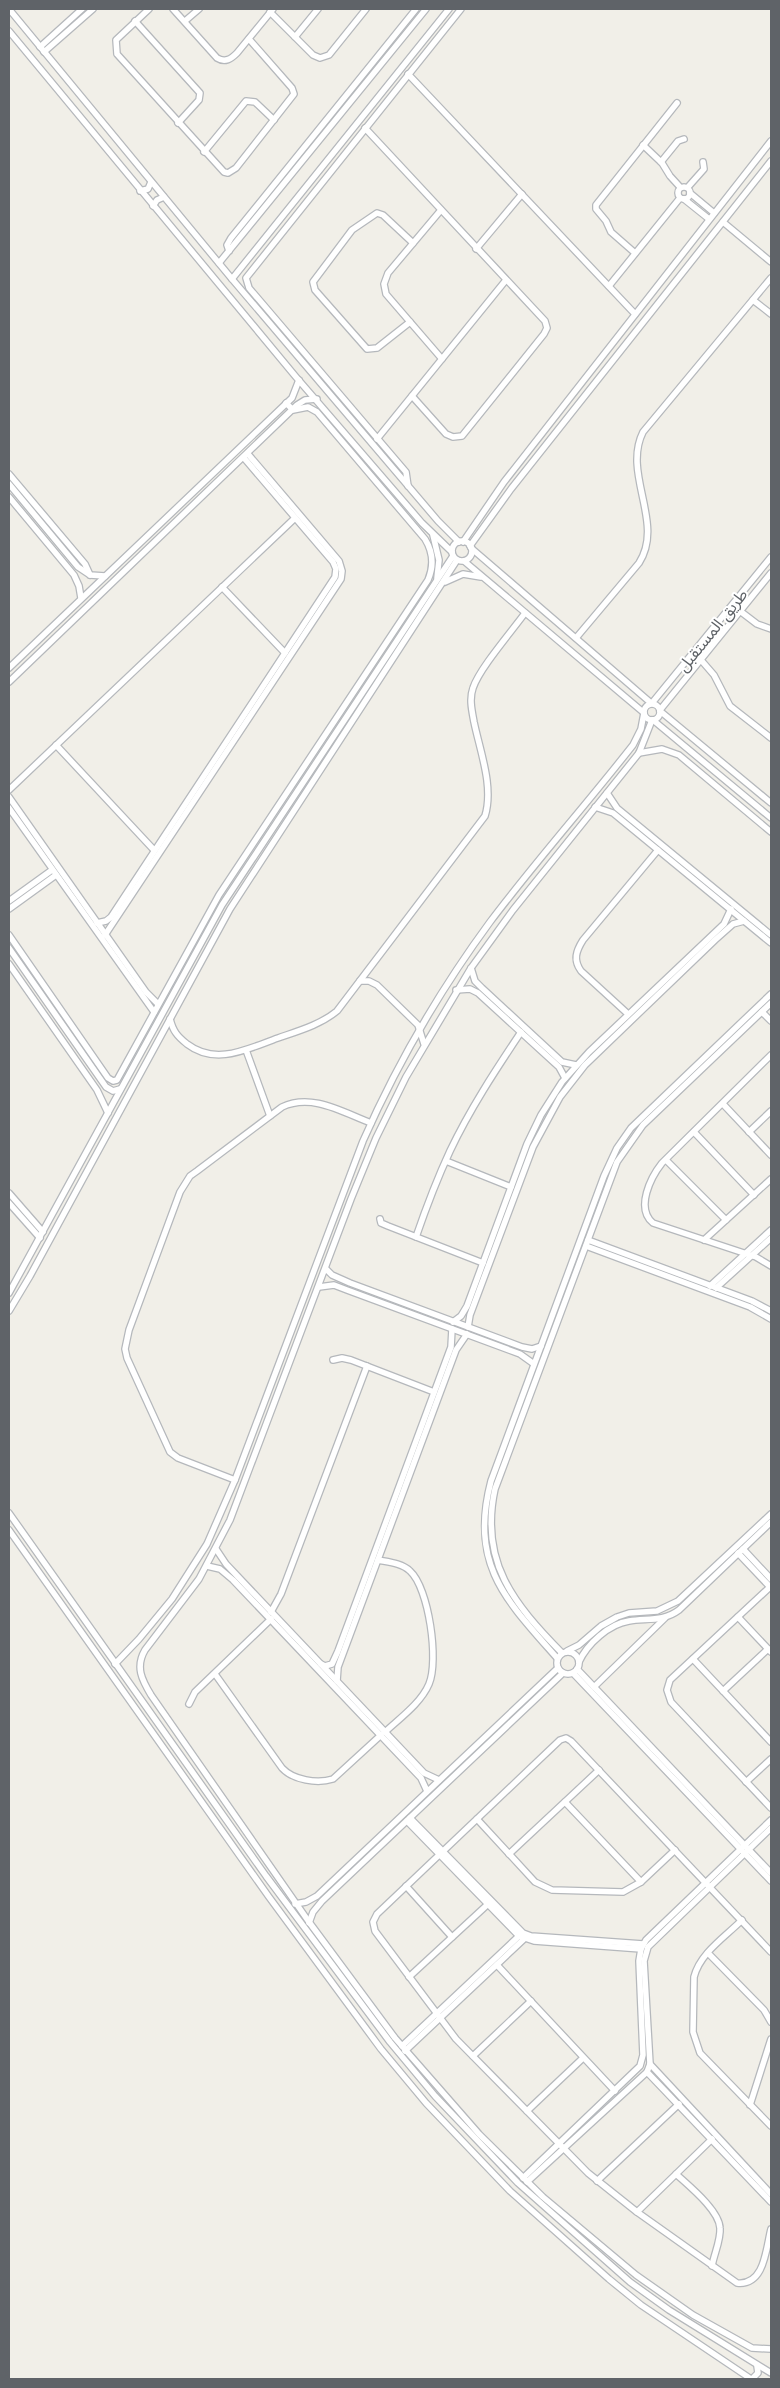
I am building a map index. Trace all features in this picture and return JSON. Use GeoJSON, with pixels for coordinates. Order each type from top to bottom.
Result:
{"type":"FeatureCollection","features":[{"type":"Feature","properties":{"kind":"street"},"geometry":{"type":"LineString","coordinates":[[9,9],[219,264],[438,522],[461,542],[470,547],[652,703],[658,706],[660,711],[771,803]]}},
{"type":"Feature","properties":{"kind":"street"},"geometry":{"type":"LineString","coordinates":[[40,47],[82,9]]}},
{"type":"Feature","properties":{"kind":"street"},"geometry":{"type":"LineString","coordinates":[[44,52],[93,9]]}},
{"type":"Feature","properties":{"kind":"street"},"geometry":{"type":"LineString","coordinates":[[149,9],[116,40],[114,45],[116,54],[220,170],[228,173],[233,171],[292,98],[294,91],[249,39]]}},
{"type":"Feature","properties":{"kind":"street"},"geometry":{"type":"LineString","coordinates":[[174,9],[220,60],[227,60],[233,57],[271,10],[313,55],[320,58],[326,56],[366,9]]}},
{"type":"Feature","properties":{"kind":"street"},"geometry":{"type":"LineString","coordinates":[[184,21],[198,9]]}},
{"type":"Feature","properties":{"kind":"street"},"geometry":{"type":"LineString","coordinates":[[295,37],[318,9]]}},
{"type":"Feature","properties":{"kind":"street"},"geometry":{"type":"LineString","coordinates":[[229,251],[227,245],[231,238],[416,9]]}},
{"type":"Feature","properties":{"kind":"street"},"geometry":{"type":"LineString","coordinates":[[219,264],[426,9]]}},
{"type":"Feature","properties":{"kind":"street"},"geometry":{"type":"LineString","coordinates":[[232,279],[449,9]]}},
{"type":"Feature","properties":{"kind":"street"},"geometry":{"type":"LineString","coordinates":[[408,486],[406,472],[249,288],[246,281],[248,274],[461,9]]}},
{"type":"Feature","properties":{"kind":"street"},"geometry":{"type":"LineString","coordinates":[[136,21],[200,93],[199,100],[178,123]]}},
{"type":"Feature","properties":{"kind":"street"},"geometry":{"type":"LineString","coordinates":[[9,30],[299,380],[432,533],[457,557],[643,713],[646,718],[653,720],[771,818]]}},
{"type":"Feature","properties":{"kind":"street"},"geometry":{"type":"LineString","coordinates":[[408,74],[635,314]]}},
{"type":"Feature","properties":{"kind":"street"},"geometry":{"type":"LineString","coordinates":[[204,152],[246,101],[255,102],[274,120]]}},
{"type":"Feature","properties":{"kind":"street"},"geometry":{"type":"LineString","coordinates":[[635,253],[611,232],[596,206],[677,103]]}},
{"type":"Feature","properties":{"kind":"street"},"geometry":{"type":"LineString","coordinates":[[365,128],[544,320],[546,330],[466,432],[456,437],[446,434],[412,396]]}},
{"type":"Feature","properties":{"kind":"street"},"geometry":{"type":"LineString","coordinates":[[661,162],[678,141],[684,139]]}},
{"type":"Feature","properties":{"kind":"street"},"geometry":{"type":"LineString","coordinates":[[9,1293],[180,980],[232,889],[417,616],[440,587],[457,557],[454,546],[461,542],[504,482],[771,141]]}},
{"type":"Feature","properties":{"kind":"street"},"geometry":{"type":"LineString","coordinates":[[643,145],[661,162],[680,187],[689,190],[714,213]]}},
{"type":"Feature","properties":{"kind":"street"},"geometry":{"type":"LineString","coordinates":[[9,1311],[30,1276],[230,909],[417,616],[436,580],[457,557],[470,556],[470,547],[511,489],[771,161]]}},
{"type":"Feature","properties":{"kind":"street"},"geometry":{"type":"LineString","coordinates":[[609,286],[682,198],[689,196],[689,190],[704,169],[703,162]]}},
{"type":"Feature","properties":{"kind":"street"},"geometry":{"type":"LineString","coordinates":[[140,190],[148,189],[151,182]]}},
{"type":"Feature","properties":{"kind":"street"},"geometry":{"type":"LineString","coordinates":[[680,187],[678,192],[682,198],[709,219]]}},
{"type":"Feature","properties":{"kind":"street"},"geometry":{"type":"LineString","coordinates":[[476,249],[522,194]]}},
{"type":"Feature","properties":{"kind":"street"},"geometry":{"type":"LineString","coordinates":[[154,206],[157,200],[164,197]]}},
{"type":"Feature","properties":{"kind":"street"},"geometry":{"type":"LineString","coordinates":[[440,210],[388,273],[384,284],[386,294],[442,359]]}},
{"type":"Feature","properties":{"kind":"street"},"geometry":{"type":"LineString","coordinates":[[410,322],[377,348],[367,349],[315,290],[313,282],[352,230],[377,213],[383,215],[412,243]]}},
{"type":"Feature","properties":{"kind":"street"},"geometry":{"type":"LineString","coordinates":[[723,222],[771,262]]}},
{"type":"Feature","properties":{"kind":"street"},"geometry":{"type":"LineString","coordinates":[[241,267],[248,274]]}},
{"type":"Feature","properties":{"kind":"street"},"geometry":{"type":"LineString","coordinates":[[576,638],[638,563],[646,549],[648,534],[637,456],[643,432],[771,278]]}},
{"type":"Feature","properties":{"kind":"street"},"geometry":{"type":"LineString","coordinates":[[377,439],[506,280]]}},
{"type":"Feature","properties":{"kind":"street"},"geometry":{"type":"LineString","coordinates":[[753,300],[771,314]]}},
{"type":"Feature","properties":{"kind":"street"},"geometry":{"type":"LineString","coordinates":[[9,668],[286,403],[296,392],[299,380]]}},
{"type":"Feature","properties":{"kind":"street"},"geometry":{"type":"LineString","coordinates":[[9,682],[300,403],[316,399]]}},
{"type":"Feature","properties":{"kind":"street"},"geometry":{"type":"LineString","coordinates":[[286,403],[293,410]]}},
{"type":"Feature","properties":{"kind":"street"},"geometry":{"type":"LineString","coordinates":[[10,939],[111,1080],[118,1078],[219,895],[421,590],[431,571],[432,554],[425,539],[322,418],[311,408],[293,410]]}},
{"type":"Feature","properties":{"kind":"street"},"geometry":{"type":"LineString","coordinates":[[105,935],[154,850],[218,761],[285,653],[332,584],[336,572],[333,562],[246,456]]}},
{"type":"Feature","properties":{"kind":"street"},"geometry":{"type":"LineString","coordinates":[[97,923],[108,920],[115,915],[340,582],[342,574],[341,565],[337,558],[246,456]]}},
{"type":"Feature","properties":{"kind":"street"},"geometry":{"type":"LineString","coordinates":[[9,474],[83,562],[90,575]]}},
{"type":"Feature","properties":{"kind":"street"},"geometry":{"type":"LineString","coordinates":[[504,482],[511,489]]}},
{"type":"Feature","properties":{"kind":"street"},"geometry":{"type":"LineString","coordinates":[[9,484],[78,567],[90,575],[105,576]]}},
{"type":"Feature","properties":{"kind":"street"},"geometry":{"type":"LineString","coordinates":[[9,497],[72,573],[79,586],[81,598]]}},
{"type":"Feature","properties":{"kind":"street"},"geometry":{"type":"LineString","coordinates":[[9,790],[295,518]]}},
{"type":"Feature","properties":{"kind":"street"},"geometry":{"type":"LineString","coordinates":[[422,522],[433,528],[436,527],[438,522]]}},
{"type":"Feature","properties":{"kind":"street"},"geometry":{"type":"LineString","coordinates":[[432,533],[439,560],[436,580]]}},
{"type":"Feature","properties":{"kind":"street"},"geometry":{"type":"LineString","coordinates":[[143,540],[150,548]]}},
{"type":"Feature","properties":{"kind":"street","name":"طريق المستقبل"},"geometry":{"type":"LineString","coordinates":[[652,703],[771,557]]}},
{"type":"Feature","properties":{"kind":"street"},"geometry":{"type":"LineString","coordinates":[[72,573],[78,567]]}},
{"type":"Feature","properties":{"kind":"street","name":"طريق المستقبل"},"geometry":{"type":"LineString","coordinates":[[660,711],[771,573]]}},
{"type":"Feature","properties":{"kind":"street"},"geometry":{"type":"LineString","coordinates":[[440,587],[450,579],[463,574],[483,578]]}},
{"type":"Feature","properties":{"kind":"street"},"geometry":{"type":"LineString","coordinates":[[222,587],[285,653]]}},
{"type":"Feature","properties":{"kind":"street"},"geometry":{"type":"LineString","coordinates":[[740,611],[757,624],[771,629]]}},
{"type":"Feature","properties":{"kind":"street"},"geometry":{"type":"LineString","coordinates":[[160,1037],[176,1036],[197,1051],[211,1056],[226,1055],[246,1050],[323,1021],[337,1010],[485,816],[488,790],[472,710],[471,695],[476,680],[525,613]]}},
{"type":"Feature","properties":{"kind":"street"},"geometry":{"type":"LineString","coordinates":[[701,660],[714,675],[724,698],[730,706],[771,738]]}},
{"type":"Feature","properties":{"kind":"street"},"geometry":{"type":"LineString","coordinates":[[672,679],[680,686]]}},
{"type":"Feature","properties":{"kind":"street"},"geometry":{"type":"LineString","coordinates":[[114,1664],[139,1639],[172,1599],[198,1560],[235,1480],[328,1230],[371,1123],[420,1027],[490,922],[633,745],[641,729],[645,706],[652,703]]}},
{"type":"Feature","properties":{"kind":"street"},"geometry":{"type":"LineString","coordinates":[[660,711],[658,717],[653,720],[639,753],[508,916],[456,990],[424,1044],[381,1128],[338,1234],[256,1454],[216,1549],[208,1566],[180,1606],[148,1645],[140,1662],[144,1683],[309,1922],[404,2049],[466,2121],[525,2180],[621,2263],[672,2301],[752,2348],[771,2349]]}},
{"type":"Feature","properties":{"kind":"street"},"geometry":{"type":"LineString","coordinates":[[56,745],[154,850]]}},
{"type":"Feature","properties":{"kind":"street"},"geometry":{"type":"LineString","coordinates":[[639,753],[662,749],[679,755],[771,832]]}},
{"type":"Feature","properties":{"kind":"street"},"geometry":{"type":"LineString","coordinates":[[606,793],[615,810],[658,850],[771,943]]}},
{"type":"Feature","properties":{"kind":"street"},"geometry":{"type":"LineString","coordinates":[[9,797],[146,992],[158,1004]]}},
{"type":"Feature","properties":{"kind":"street"},"geometry":{"type":"LineString","coordinates":[[595,807],[615,810],[771,935]]}},
{"type":"Feature","properties":{"kind":"street"},"geometry":{"type":"LineString","coordinates":[[9,808],[154,1012]]}},
{"type":"Feature","properties":{"kind":"street"},"geometry":{"type":"LineString","coordinates":[[628,1014],[582,971],[577,964],[576,956],[583,940],[658,850]]}},
{"type":"Feature","properties":{"kind":"street"},"geometry":{"type":"LineString","coordinates":[[9,901],[54,873]]}},
{"type":"Feature","properties":{"kind":"street"},"geometry":{"type":"LineString","coordinates":[[9,909],[54,873]]}},
{"type":"Feature","properties":{"kind":"street"},"geometry":{"type":"LineString","coordinates":[[468,1327],[469,1307],[483,1262],[511,1187],[519,1175],[546,1120],[576,1076],[726,926],[731,909]]}},
{"type":"Feature","properties":{"kind":"street"},"geometry":{"type":"LineString","coordinates":[[453,1322],[469,1307],[519,1175],[533,1131],[565,1078],[628,1014],[726,926],[744,921]]}},
{"type":"Feature","properties":{"kind":"street"},"geometry":{"type":"LineString","coordinates":[[9,948],[108,1089],[113,1091],[120,1090]]}},
{"type":"Feature","properties":{"kind":"street"},"geometry":{"type":"LineString","coordinates":[[9,964],[89,1078],[108,1113]]}},
{"type":"Feature","properties":{"kind":"street"},"geometry":{"type":"LineString","coordinates":[[188,966],[191,971],[196,971]]}},
{"type":"Feature","properties":{"kind":"street"},"geometry":{"type":"LineString","coordinates":[[471,968],[483,993],[521,1032],[556,1060],[576,1065]]}},
{"type":"Feature","properties":{"kind":"street"},"geometry":{"type":"LineString","coordinates":[[180,980],[188,984]]}},
{"type":"Feature","properties":{"kind":"street"},"geometry":{"type":"LineString","coordinates":[[360,981],[369,981],[377,985],[420,1027],[424,1044]]}},
{"type":"Feature","properties":{"kind":"street"},"geometry":{"type":"LineString","coordinates":[[456,990],[470,989],[483,993],[556,1060],[565,1078]]}},
{"type":"Feature","properties":{"kind":"street"},"geometry":{"type":"LineString","coordinates":[[579,1662],[575,1654],[565,1652],[517,1603],[505,1583],[496,1559],[491,1530],[491,1513],[505,1454],[540,1346],[607,1178],[637,1132],[771,994]]}},
{"type":"Feature","properties":{"kind":"street"},"geometry":{"type":"LineString","coordinates":[[718,1050],[771,1003]]}},
{"type":"Feature","properties":{"kind":"street"},"geometry":{"type":"LineString","coordinates":[[764,1010],[771,1014]]}},
{"type":"Feature","properties":{"kind":"street"},"geometry":{"type":"LineString","coordinates":[[764,1010],[771,1021]]}},
{"type":"Feature","properties":{"kind":"street"},"geometry":{"type":"LineString","coordinates":[[170,1019],[176,1036]]}},
{"type":"Feature","properties":{"kind":"street"},"geometry":{"type":"LineString","coordinates":[[420,1027],[434,1028]]}},
{"type":"Feature","properties":{"kind":"street"},"geometry":{"type":"LineString","coordinates":[[416,1237],[446,1161],[476,1102],[521,1032]]}},
{"type":"Feature","properties":{"kind":"street"},"geometry":{"type":"LineString","coordinates":[[246,1050],[270,1116]]}},
{"type":"Feature","properties":{"kind":"street"},"geometry":{"type":"LineString","coordinates":[[771,1055],[654,1174],[648,1187],[646,1202],[647,1218],[655,1224],[752,1256],[771,1266]]}},
{"type":"Feature","properties":{"kind":"street"},"geometry":{"type":"LineString","coordinates":[[89,1078],[96,1072]]}},
{"type":"Feature","properties":{"kind":"street"},"geometry":{"type":"LineString","coordinates":[[235,1480],[178,1458],[170,1452],[127,1358],[126,1340],[184,1184],[197,1171],[290,1103],[310,1101],[371,1123]]}},
{"type":"Feature","properties":{"kind":"street"},"geometry":{"type":"LineString","coordinates":[[723,1104],[771,1155]]}},
{"type":"Feature","properties":{"kind":"street"},"geometry":{"type":"LineString","coordinates":[[749,1132],[771,1111]]}},
{"type":"Feature","properties":{"kind":"street"},"geometry":{"type":"LineString","coordinates":[[694,1132],[754,1195]]}},
{"type":"Feature","properties":{"kind":"street"},"geometry":{"type":"LineString","coordinates":[[666,1160],[726,1220]]}},
{"type":"Feature","properties":{"kind":"street"},"geometry":{"type":"LineString","coordinates":[[446,1161],[511,1187]]}},
{"type":"Feature","properties":{"kind":"street"},"geometry":{"type":"LineString","coordinates":[[560,1670],[557,1658],[511,1605],[499,1586],[489,1561],[485,1539],[485,1510],[491,1480],[505,1454],[587,1243],[607,1178]]}},
{"type":"Feature","properties":{"kind":"street"},"geometry":{"type":"LineString","coordinates":[[704,1240],[771,1179]]}},
{"type":"Feature","properties":{"kind":"street"},"geometry":{"type":"LineString","coordinates":[[9,1193],[43,1232]]}},
{"type":"Feature","properties":{"kind":"street"},"geometry":{"type":"LineString","coordinates":[[10,1207],[40,1238]]}},
{"type":"Feature","properties":{"kind":"street"},"geometry":{"type":"LineString","coordinates":[[380,1219],[383,1224],[483,1262]]}},
{"type":"Feature","properties":{"kind":"street"},"geometry":{"type":"LineString","coordinates":[[328,1230],[338,1234]]}},
{"type":"Feature","properties":{"kind":"street"},"geometry":{"type":"LineString","coordinates":[[710,1286],[771,1230]]}},
{"type":"Feature","properties":{"kind":"street"},"geometry":{"type":"LineString","coordinates":[[716,1288],[771,1238]]}},
{"type":"Feature","properties":{"kind":"street"},"geometry":{"type":"LineString","coordinates":[[587,1243],[752,1301],[771,1311]]}},
{"type":"Feature","properties":{"kind":"street"},"geometry":{"type":"LineString","coordinates":[[587,1243],[750,1307],[771,1319]]}},
{"type":"Feature","properties":{"kind":"street"},"geometry":{"type":"LineString","coordinates":[[326,1269],[332,1275],[350,1283],[522,1347],[532,1349],[540,1346]]}},
{"type":"Feature","properties":{"kind":"street"},"geometry":{"type":"LineString","coordinates":[[348,1290],[350,1283]]}},
{"type":"Feature","properties":{"kind":"street"},"geometry":{"type":"LineString","coordinates":[[319,1287],[328,1284],[348,1290],[520,1354],[534,1364]]}},
{"type":"Feature","properties":{"kind":"street"},"geometry":{"type":"LineString","coordinates":[[321,1664],[325,1666],[332,1664],[340,1652],[378,1560],[452,1351],[452,1329]]}},
{"type":"Feature","properties":{"kind":"street"},"geometry":{"type":"LineString","coordinates":[[337,1681],[336,1672],[340,1652],[434,1392],[452,1351],[467,1334]]}},
{"type":"Feature","properties":{"kind":"street"},"geometry":{"type":"LineString","coordinates":[[520,1354],[522,1347]]}},
{"type":"Feature","properties":{"kind":"street"},"geometry":{"type":"LineString","coordinates":[[333,1360],[346,1359],[434,1392]]}},
{"type":"Feature","properties":{"kind":"street"},"geometry":{"type":"LineString","coordinates":[[271,1612],[281,1594],[367,1366]]}},
{"type":"Feature","properties":{"kind":"street"},"geometry":{"type":"LineString","coordinates":[[246,1450],[256,1454]]}},
{"type":"Feature","properties":{"kind":"street"},"geometry":{"type":"LineString","coordinates":[[594,1687],[665,1618],[679,1610],[771,1514]]}},
{"type":"Feature","properties":{"kind":"street"},"geometry":{"type":"LineString","coordinates":[[10,1517],[212,1801],[307,1930],[406,2062],[471,2136],[496,2161],[630,2282],[669,2310],[771,2373]]}},
{"type":"Feature","properties":{"kind":"street"},"geometry":{"type":"LineString","coordinates":[[557,1658],[565,1652],[576,1648],[601,1626],[617,1617],[629,1613],[657,1611],[673,1604],[741,1551],[771,1522]]}},
{"type":"Feature","properties":{"kind":"street"},"geometry":{"type":"LineString","coordinates":[[9,1530],[210,1814],[380,2049],[467,2148],[494,2176],[623,2291],[751,2379],[758,2373],[757,2366]]}},
{"type":"Feature","properties":{"kind":"street"},"geometry":{"type":"LineString","coordinates":[[17,1542],[20,1536],[25,1536]]}},
{"type":"Feature","properties":{"kind":"street"},"geometry":{"type":"LineString","coordinates":[[216,1549],[236,1578],[271,1619],[417,1770],[427,1791]]}},
{"type":"Feature","properties":{"kind":"street"},"geometry":{"type":"LineString","coordinates":[[741,1551],[771,1579]]}},
{"type":"Feature","properties":{"kind":"street"},"geometry":{"type":"LineString","coordinates":[[741,1551],[770,1588],[670,1680],[668,1696],[771,1808]]}},
{"type":"Feature","properties":{"kind":"street"},"geometry":{"type":"LineString","coordinates":[[215,1674],[282,1768],[293,1777],[323,1781],[333,1779],[419,1699],[428,1686],[432,1670],[431,1624],[426,1600],[412,1573],[398,1565],[378,1560]]}},
{"type":"Feature","properties":{"kind":"street"},"geometry":{"type":"LineString","coordinates":[[208,1566],[220,1569],[236,1578],[321,1664],[383,1734]]}},
{"type":"Feature","properties":{"kind":"street"},"geometry":{"type":"LineString","coordinates":[[723,1691],[770,1650],[738,1617]]}},
{"type":"Feature","properties":{"kind":"street"},"geometry":{"type":"LineString","coordinates":[[575,1671],[590,1646],[614,1626],[629,1621],[665,1618]]}},
{"type":"Feature","properties":{"kind":"street"},"geometry":{"type":"LineString","coordinates":[[189,1704],[196,1692],[271,1619]]}},
{"type":"Feature","properties":{"kind":"street"},"geometry":{"type":"LineString","coordinates":[[139,1639],[148,1645]]}},
{"type":"Feature","properties":{"kind":"street"},"geometry":{"type":"LineString","coordinates":[[693,1659],[771,1742]]}},
{"type":"Feature","properties":{"kind":"street"},"geometry":{"type":"LineString","coordinates":[[307,1930],[309,1922],[319,1905],[560,1670]]}},
{"type":"Feature","properties":{"kind":"street"},"geometry":{"type":"LineString","coordinates":[[288,1904],[297,1904],[318,1896],[427,1791],[560,1670],[575,1671],[594,1687],[745,1849],[771,1881]]}},
{"type":"Feature","properties":{"kind":"street"},"geometry":{"type":"LineString","coordinates":[[575,1671],[745,1849],[771,1873]]}},
{"type":"Feature","properties":{"kind":"street"},"geometry":{"type":"LineString","coordinates":[[771,1952],[571,1741],[562,1739],[377,1914],[373,1925],[375,1931],[438,2017],[473,2056],[597,2181],[637,2212],[734,2282],[741,2284],[751,2281],[760,2270],[771,2229]]}},
{"type":"Feature","properties":{"kind":"street"},"geometry":{"type":"LineString","coordinates":[[746,1782],[771,1760]]}},
{"type":"Feature","properties":{"kind":"street"},"geometry":{"type":"LineString","coordinates":[[417,1770],[439,1780]]}},
{"type":"Feature","properties":{"kind":"street"},"geometry":{"type":"LineString","coordinates":[[509,1854],[599,1770]]}},
{"type":"Feature","properties":{"kind":"street"},"geometry":{"type":"LineString","coordinates":[[210,1814],[215,1811],[212,1801]]}},
{"type":"Feature","properties":{"kind":"street"},"geometry":{"type":"LineString","coordinates":[[565,1802],[641,1882]]}},
{"type":"Feature","properties":{"kind":"street"},"geometry":{"type":"LineString","coordinates":[[409,1819],[479,1893],[516,1928],[527,1935],[587,1943]]}},
{"type":"Feature","properties":{"kind":"street"},"geometry":{"type":"LineString","coordinates":[[477,1819],[535,1882],[552,1890],[619,1893],[641,1882],[675,1850]]}},
{"type":"Feature","properties":{"kind":"street"},"geometry":{"type":"LineString","coordinates":[[745,1849],[771,1820]]}},
{"type":"Feature","properties":{"kind":"street"},"geometry":{"type":"LineString","coordinates":[[525,2180],[637,2069],[643,2059],[639,1961],[642,1947],[745,1849],[771,1828]]}},
{"type":"Feature","properties":{"kind":"street"},"geometry":{"type":"LineString","coordinates":[[234,1846],[231,1837],[237,1835]]}},
{"type":"Feature","properties":{"kind":"street"},"geometry":{"type":"LineString","coordinates":[[406,1886],[452,1937]]}},
{"type":"Feature","properties":{"kind":"street"},"geometry":{"type":"LineString","coordinates":[[479,1893],[487,1905],[522,1938],[642,1947]]}},
{"type":"Feature","properties":{"kind":"street"},"geometry":{"type":"LineString","coordinates":[[409,1976],[487,1905]]}},
{"type":"Feature","properties":{"kind":"street"},"geometry":{"type":"LineString","coordinates":[[742,1920],[699,1964],[694,1977],[694,2040],[706,2061],[771,2126]]}},
{"type":"Feature","properties":{"kind":"street"},"geometry":{"type":"LineString","coordinates":[[561,2146],[605,2111],[647,2072],[650,2064],[644,1958],[650,1944],[666,1925]]}},
{"type":"Feature","properties":{"kind":"street"},"geometry":{"type":"LineString","coordinates":[[404,2049],[522,1938]]}},
{"type":"Feature","properties":{"kind":"street"},"geometry":{"type":"LineString","coordinates":[[475,1982],[497,1965],[522,1938]]}},
{"type":"Feature","properties":{"kind":"street"},"geometry":{"type":"LineString","coordinates":[[708,1953],[764,2010],[771,2022]]}},
{"type":"Feature","properties":{"kind":"street"},"geometry":{"type":"LineString","coordinates":[[497,1965],[615,2091]]}},
{"type":"Feature","properties":{"kind":"street"},"geometry":{"type":"LineString","coordinates":[[473,2056],[531,2001]]}},
{"type":"Feature","properties":{"kind":"street"},"geometry":{"type":"LineString","coordinates":[[750,2105],[771,2039]]}},
{"type":"Feature","properties":{"kind":"street"},"geometry":{"type":"LineString","coordinates":[[527,2111],[583,2058]]}},
{"type":"Feature","properties":{"kind":"street"},"geometry":{"type":"LineString","coordinates":[[650,2064],[741,2165],[771,2202]]}},
{"type":"Feature","properties":{"kind":"street"},"geometry":{"type":"LineString","coordinates":[[647,2072],[712,2139],[771,2194]]}},
{"type":"Feature","properties":{"kind":"street"},"geometry":{"type":"LineString","coordinates":[[597,2181],[679,2104]]}},
{"type":"Feature","properties":{"kind":"street"},"geometry":{"type":"LineString","coordinates":[[600,2105],[605,2111]]}},
{"type":"Feature","properties":{"kind":"street"},"geometry":{"type":"LineString","coordinates":[[467,2148],[473,2147],[471,2136]]}},
{"type":"Feature","properties":{"kind":"street"},"geometry":{"type":"LineString","coordinates":[[637,2212],[712,2139]]}},
{"type":"Feature","properties":{"kind":"street"},"geometry":{"type":"LineString","coordinates":[[494,2176],[489,2164],[492,2160],[496,2161]]}},
{"type":"Feature","properties":{"kind":"street"},"geometry":{"type":"LineString","coordinates":[[676,2174],[712,2210],[718,2219],[720,2231],[712,2266]]}}]}
